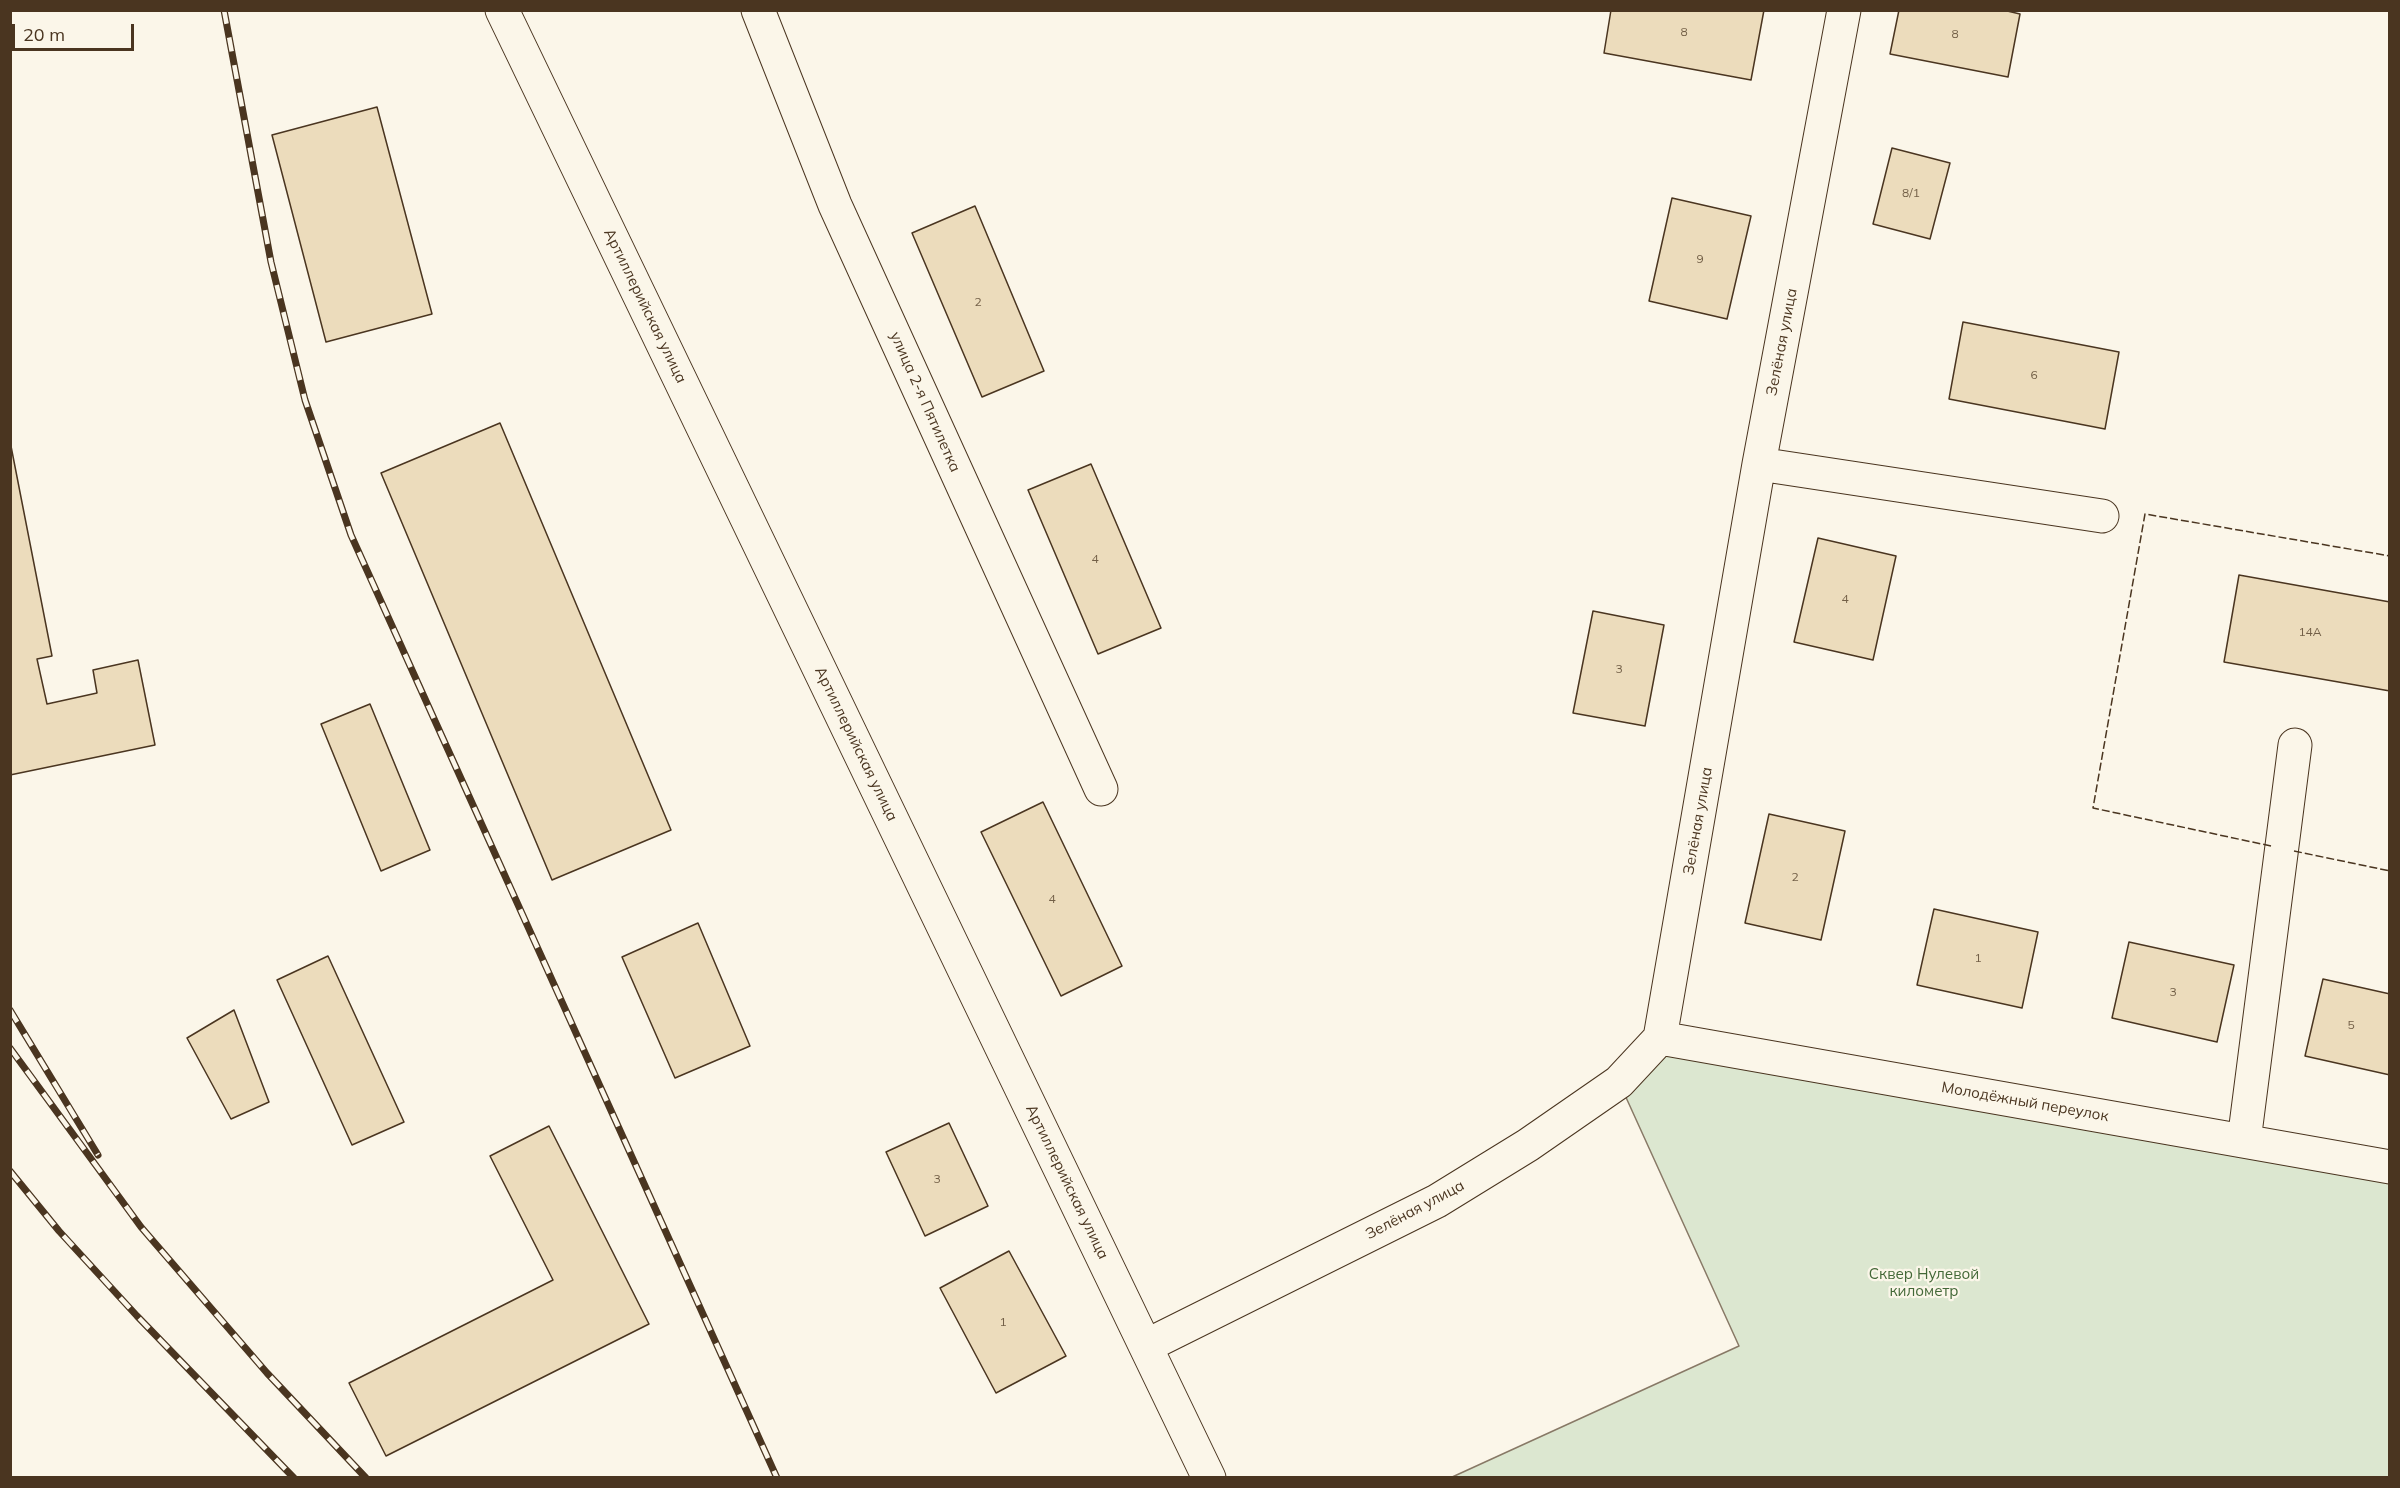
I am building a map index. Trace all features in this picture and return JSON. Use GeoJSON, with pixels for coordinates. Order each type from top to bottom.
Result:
{"type":"FeatureCollection","features":[{"type":"Feature","properties":{"kind":"street","name":"Артиллерийская улица"},"geometry":{"type":"LineString","coordinates":[[502,10],[1209,1478]]}},
{"type":"Feature","properties":{"kind":"street","name":"улица 2-я Пятилетка"},"geometry":{"type":"LineString","coordinates":[[758,10],[840,216],[1101,789]]}},
{"type":"Feature","properties":{"kind":"street","name":"Зелёная улица"},"geometry":{"type":"LineString","coordinates":[[1146,1346],[1437,1201],[1528,1145],[1619,1082],[1660,1038],[1759,464],[1844,10]]}},
{"type":"Feature","properties":{"kind":"street"},"geometry":{"type":"LineString","coordinates":[[1759,464],[2102,516]]}},
{"type":"Feature","properties":{"kind":"street"},"geometry":{"type":"LineString","coordinates":[[2244,1141],[2295,745]]}},
{"type":"Feature","properties":{"kind":"street","name":"Молодёжный переулок"},"geometry":{"type":"LineString","coordinates":[[1660,1038],[2390,1167]]}},
{"type":"Feature","properties":{"kind":"green space","name":"Сквер Нулевой километр"},"geometry":{"type":"Polygon","coordinates":[[[1660,1038],[2389,1167],[2389,1477],[1450,1478],[1739,1346],[1619,1082],[1660,1038]]]}},
{"type":"Feature","properties":{"kind":"building"},"geometry":{"type":"Polygon","coordinates":[[[1611,10],[1764,10],[1751,80],[1604,53],[1611,10]]]}},
{"type":"Feature","properties":{"kind":"building"},"geometry":{"type":"Polygon","coordinates":[[[1899,10],[2003,10],[2020,14],[2008,77],[1890,54],[1899,10]]]}},
{"type":"Feature","properties":{"kind":"building"},"geometry":{"type":"Polygon","coordinates":[[[377,107],[432,314],[326,342],[272,135],[377,107]]]}},
{"type":"Feature","properties":{"kind":"building"},"geometry":{"type":"Polygon","coordinates":[[[1892,148],[1950,163],[1930,239],[1873,224],[1892,148]]]}},
{"type":"Feature","properties":{"kind":"building"},"geometry":{"type":"Polygon","coordinates":[[[1672,198],[1751,216],[1727,319],[1649,301],[1672,198]]]}},
{"type":"Feature","properties":{"kind":"building"},"geometry":{"type":"Polygon","coordinates":[[[975,206],[1044,371],[982,397],[912,233],[975,206]]]}},
{"type":"Feature","properties":{"kind":"building"},"geometry":{"type":"Polygon","coordinates":[[[1963,322],[2119,352],[2105,429],[1949,399],[1963,322]]]}},
{"type":"Feature","properties":{"kind":"building"},"geometry":{"type":"Polygon","coordinates":[[[500,423],[671,830],[552,880],[381,473],[500,423]]]}},
{"type":"Feature","properties":{"kind":"building"},"geometry":{"type":"Polygon","coordinates":[[[10,441],[52,656],[37,659],[47,704],[97,693],[93,670],[138,660],[155,745],[10,775],[10,441]]]}},
{"type":"Feature","properties":{"kind":"building"},"geometry":{"type":"Polygon","coordinates":[[[1091,464],[1161,628],[1098,654],[1028,490],[1091,464]]]}},
{"type":"Feature","properties":{"kind":"building"},"geometry":{"type":"Polygon","coordinates":[[[1818,538],[1896,556],[1873,660],[1794,642],[1818,538]]]}},
{"type":"Feature","properties":{"kind":"building"},"geometry":{"type":"Polygon","coordinates":[[[2239,575],[2390,602],[2390,691],[2224,662],[2239,575]]]}},
{"type":"Feature","properties":{"kind":"building"},"geometry":{"type":"Polygon","coordinates":[[[1593,611],[1664,625],[1645,726],[1573,713],[1593,611]]]}},
{"type":"Feature","properties":{"kind":"building"},"geometry":{"type":"Polygon","coordinates":[[[370,704],[430,850],[381,871],[321,724],[370,704]]]}},
{"type":"Feature","properties":{"kind":"building"},"geometry":{"type":"Polygon","coordinates":[[[1043,802],[1122,966],[1061,996],[981,832],[1043,802]]]}},
{"type":"Feature","properties":{"kind":"building"},"geometry":{"type":"Polygon","coordinates":[[[1769,814],[1845,831],[1821,940],[1745,923],[1769,814]]]}},
{"type":"Feature","properties":{"kind":"building"},"geometry":{"type":"Polygon","coordinates":[[[1934,909],[2038,932],[2022,1008],[1917,985],[1934,909]]]}},
{"type":"Feature","properties":{"kind":"building"},"geometry":{"type":"Polygon","coordinates":[[[698,923],[750,1046],[675,1078],[622,957],[698,923]]]}},
{"type":"Feature","properties":{"kind":"building"},"geometry":{"type":"Polygon","coordinates":[[[2129,942],[2234,965],[2217,1042],[2112,1018],[2129,942]]]}},
{"type":"Feature","properties":{"kind":"building"},"geometry":{"type":"Polygon","coordinates":[[[328,956],[404,1122],[352,1145],[277,980],[328,956]]]}},
{"type":"Feature","properties":{"kind":"building"},"geometry":{"type":"Polygon","coordinates":[[[2323,979],[2390,994],[2390,1075],[2305,1056],[2323,979]]]}},
{"type":"Feature","properties":{"kind":"building"},"geometry":{"type":"Polygon","coordinates":[[[234,1010],[269,1102],[231,1119],[187,1038],[234,1010]]]}},
{"type":"Feature","properties":{"kind":"building"},"geometry":{"type":"Polygon","coordinates":[[[949,1123],[988,1206],[925,1236],[886,1152],[949,1123]]]}},
{"type":"Feature","properties":{"kind":"building"},"geometry":{"type":"Polygon","coordinates":[[[549,1126],[649,1324],[386,1456],[349,1383],[553,1280],[490,1156],[549,1126]]]}},
{"type":"Feature","properties":{"kind":"building"},"geometry":{"type":"Polygon","coordinates":[[[1009,1251],[1066,1356],[996,1393],[940,1288],[1009,1251]]]}},
{"type":"Feature","properties":{"kind":"railway"},"geometry":{"type":"LineString","coordinates":[[224,10],[271,262],[305,400],[351,535],[777,1478]]}},
{"type":"Feature","properties":{"kind":"railway"},"geometry":{"type":"LineString","coordinates":[[10,1010],[98,1155]]}},
{"type":"Feature","properties":{"kind":"railway"},"geometry":{"type":"LineString","coordinates":[[10,1048],[141,1227],[267,1373],[366,1478]]}},
{"type":"Feature","properties":{"kind":"railway"},"geometry":{"type":"LineString","coordinates":[[10,1171],[59,1231],[137,1316],[294,1478]]}},
{"type":"Feature","properties":{"kind":"fence"},"geometry":{"type":"LineString","coordinates":[[2271,846],[2093,808],[2145,514],[2390,556]]}},
{"type":"Feature","properties":{"kind":"fence"},"geometry":{"type":"LineString","coordinates":[[2294,851],[2390,871]]}}]}
